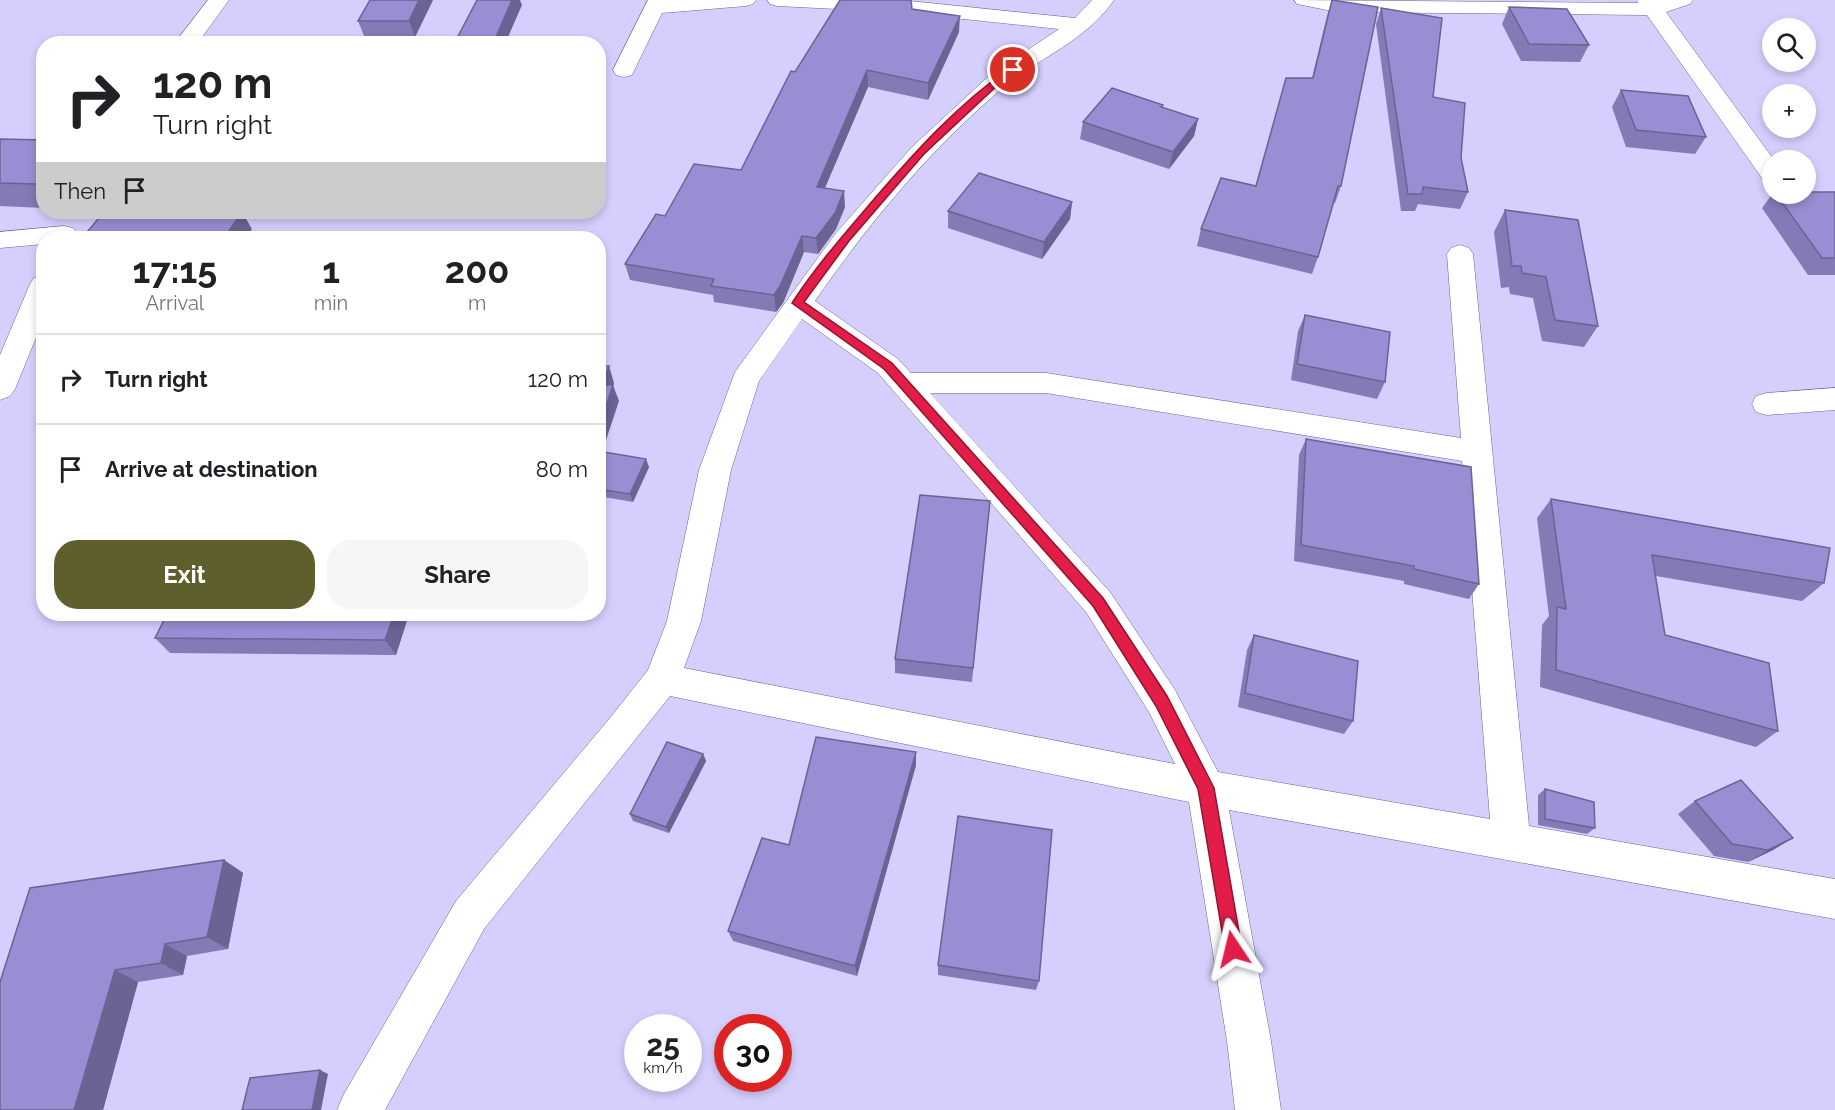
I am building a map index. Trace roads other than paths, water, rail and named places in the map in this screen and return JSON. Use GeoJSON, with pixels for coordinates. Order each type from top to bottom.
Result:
{"type":"FeatureCollection","features":[{"type":"Feature","properties":{"kind":"street"},"geometry":{"type":"LineString","coordinates":[[191,36],[219,0]]}},
{"type":"Feature","properties":{"kind":"street"},"geometry":{"type":"LineString","coordinates":[[624,70],[657,4],[746,0]]}},
{"type":"Feature","properties":{"kind":"street"},"geometry":{"type":"LineString","coordinates":[[777,0],[1084,14]]}},
{"type":"Feature","properties":{"kind":"street"},"geometry":{"type":"LineString","coordinates":[[360,1110],[470,915],[623,730],[662,679],[684,621],[715,470],[745,379],[845,239],[921,152],[997,81],[1104,0]]}},
{"type":"Feature","properties":{"kind":"street"},"geometry":{"type":"LineString","coordinates":[[1304,0],[1337,6],[1651,5],[1683,0]]}},
{"type":"Feature","properties":{"kind":"street"},"geometry":{"type":"LineString","coordinates":[[1651,5],[1762,161]]}},
{"type":"Feature","properties":{"kind":"street"},"geometry":{"type":"LineString","coordinates":[[50,231],[67,228]]}},
{"type":"Feature","properties":{"kind":"street"},"geometry":{"type":"LineString","coordinates":[[0,240],[36,234]]}},
{"type":"Feature","properties":{"kind":"street"},"geometry":{"type":"LineString","coordinates":[[1461,254],[1511,843]]}},
{"type":"Feature","properties":{"kind":"street"},"geometry":{"type":"LineString","coordinates":[[0,389],[36,303]]}},
{"type":"Feature","properties":{"kind":"street"},"geometry":{"type":"LineString","coordinates":[[798,303],[888,366],[1098,602],[1162,701],[1206,788],[1249,1041],[1258,1110]]}},
{"type":"Feature","properties":{"kind":"street"},"geometry":{"type":"LineString","coordinates":[[903,383],[1046,383],[1478,452]]}},
{"type":"Feature","properties":{"kind":"street"},"geometry":{"type":"LineString","coordinates":[[1767,404],[1835,399]]}},
{"type":"Feature","properties":{"kind":"street"},"geometry":{"type":"LineString","coordinates":[[662,679],[1206,788],[1835,899]]}}]}
